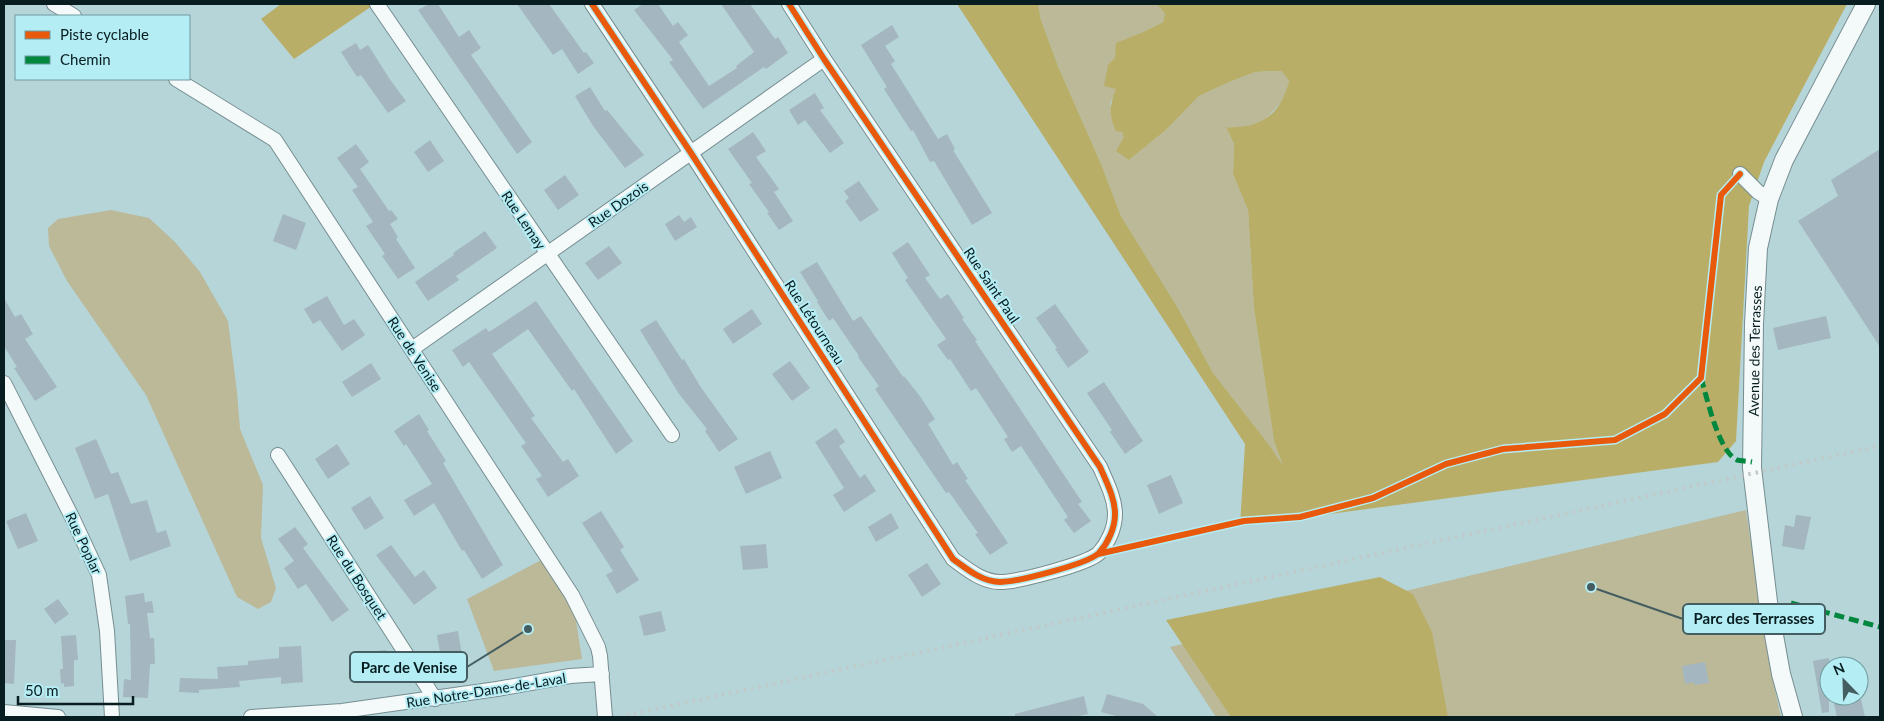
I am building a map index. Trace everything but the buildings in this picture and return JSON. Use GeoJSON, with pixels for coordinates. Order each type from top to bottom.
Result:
{"type":"FeatureCollection","features":[{"type":"Feature","properties":{"kind":"street"},"geometry":{"type":"LineString","coordinates":[[54,4],[72,15]]}},
{"type":"Feature","properties":{"kind":"street","name":"Rue Lemay"},"geometry":{"type":"LineString","coordinates":[[377,4],[672,436]]}},
{"type":"Feature","properties":{"kind":"street","name":"Rue Létourneau"},"geometry":{"type":"LineString","coordinates":[[592,4],[691,152],[953,559],[974,575],[1000,582],[1060,570]]}},
{"type":"Feature","properties":{"kind":"street","name":"Rue Saint Paul"},"geometry":{"type":"LineString","coordinates":[[789,4],[824,59],[1100,467],[1111,495],[1115,515],[1110,537],[1098,554],[1060,570]]}},
{"type":"Feature","properties":{"kind":"street","name":"Avenue des Terrasses"},"geometry":{"type":"LineString","coordinates":[[1793,717],[1780,669],[1768,602],[1752,468],[1756,268],[1760,235],[1769,199],[1782,165],[1866,4]]}},
{"type":"Feature","properties":{"kind":"street","name":"Rue Dozois"},"geometry":{"type":"LineString","coordinates":[[412,348],[824,59]]}},
{"type":"Feature","properties":{"kind":"street","name":"Rue de Venise"},"geometry":{"type":"LineString","coordinates":[[178,80],[275,140],[572,596],[595,639],[600,656],[605,717]]}},
{"type":"Feature","properties":{"kind":"street"},"geometry":{"type":"LineString","coordinates":[[1740,174],[1758,192],[1769,199]]}},
{"type":"Feature","properties":{"kind":"street","name":"Rue Poplar"},"geometry":{"type":"LineString","coordinates":[[4,383],[100,576],[107,631],[112,717]]}},
{"type":"Feature","properties":{"kind":"street","name":"Rue du Bosquet"},"geometry":{"type":"LineString","coordinates":[[278,455],[435,699]]}},
{"type":"Feature","properties":{"kind":"street","name":"Rue Notre-Dame-de-Laval"},"geometry":{"type":"LineString","coordinates":[[251,717],[342,711],[435,699],[570,676],[602,674]]}},
{"type":"Feature","properties":{"kind":"street"},"geometry":{"type":"LineString","coordinates":[[4,712],[58,717]]}},
{"type":"Feature","properties":{"kind":"shaded area"},"geometry":{"type":"Polygon","coordinates":[[[281,4],[375,4],[294,59],[261,19],[281,4]]]}},
{"type":"Feature","properties":{"kind":"shaded area"},"geometry":{"type":"Polygon","coordinates":[[[957,4],[1038,4],[1041,20],[1058,66],[1102,166],[1121,216],[1178,308],[1213,373],[1267,442],[1283,466],[1274,441],[1254,309],[1248,210],[1233,174],[1234,144],[1226,127],[1249,125],[1268,117],[1281,102],[1289,81],[1282,71],[1255,72],[1199,96],[1166,130],[1129,160],[1116,151],[1124,137],[1122,132],[1116,131],[1111,115],[1111,105],[1116,89],[1104,86],[1108,65],[1115,58],[1116,43],[1163,22],[1165,14],[1157,4],[1847,4],[1764,162],[1749,206],[1736,441],[1718,462],[1240,526],[1245,444],[957,4]]]}},
{"type":"Feature","properties":{"kind":"shaded area"},"geometry":{"type":"Polygon","coordinates":[[[1038,4],[1157,4],[1165,14],[1163,22],[1141,33],[1110,104],[1124,137],[1129,160],[1166,130],[1199,96],[1255,72],[1283,71],[1289,81],[1285,98],[1263,122],[1238,128],[1226,127],[1234,144],[1233,174],[1248,210],[1254,309],[1274,441],[1284,469],[1267,442],[1213,373],[1178,308],[1121,216],[1102,166],[1058,66],[1041,20],[1038,4]]]}},
{"type":"Feature","properties":{"kind":"shaded area"},"geometry":{"type":"Polygon","coordinates":[[[111,210],[149,218],[175,242],[200,272],[228,321],[240,429],[263,485],[261,538],[276,588],[271,602],[258,609],[237,597],[146,395],[67,281],[49,246],[48,228],[58,219],[111,210]]]}},
{"type":"Feature","properties":{"kind":"shaded area"},"geometry":{"type":"Polygon","coordinates":[[[1746,510],[1770,668],[1781,717],[1216,717],[1170,647],[1746,510]]]}},
{"type":"Feature","properties":{"kind":"shaded area"},"geometry":{"type":"Polygon","coordinates":[[[547,557],[572,595],[582,659],[494,671],[467,599],[547,557]]]}},
{"type":"Feature","properties":{"kind":"shaded area"},"geometry":{"type":"Polygon","coordinates":[[[1380,577],[1413,594],[1432,632],[1448,717],[1231,717],[1166,620],[1380,577]]]}},
{"type":"Feature","properties":{"kind":"railway"},"geometry":{"type":"LineString","coordinates":[[619,717],[1880,446]]}},
{"type":"Feature","properties":{"kind":"marked path"},"geometry":{"type":"LineString","coordinates":[[1701,378],[1714,423],[1724,446],[1730,455],[1737,460],[1752,462]]}},
{"type":"Feature","properties":{"kind":"marked path"},"geometry":{"type":"LineString","coordinates":[[1791,603],[1880,627]]}},
{"type":"Feature","properties":{"kind":"cycle path"},"geometry":{"type":"LineString","coordinates":[[592,4],[691,153],[953,559],[969,571],[987,580],[1000,582],[1052,572],[1092,557],[1099,553],[1105,545],[1115,519],[1112,496],[1100,467],[824,59],[789,4]]}},
{"type":"Feature","properties":{"kind":"cycle path"},"geometry":{"type":"LineString","coordinates":[[1098,554],[1244,521],[1300,517],[1373,498],[1446,464],[1503,449],[1615,440],[1665,414],[1701,378],[1721,195],[1740,174]]}},
{"type":"Feature","properties":{"kind":"place","name":"Parc des Terrasses"},"geometry":{"type":"Point","coordinates":[1591,587]}},
{"type":"Feature","properties":{"kind":"place","name":"Parc de Venise"},"geometry":{"type":"Point","coordinates":[528,629]}}]}
